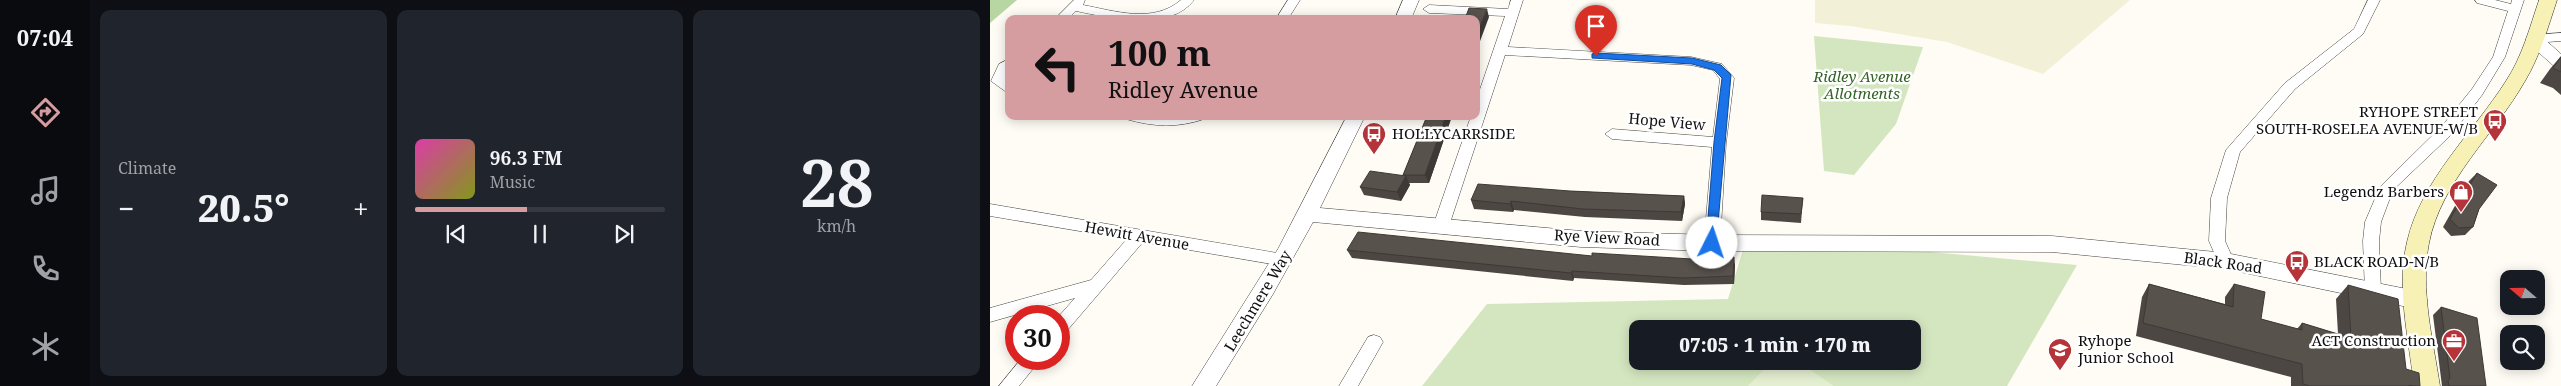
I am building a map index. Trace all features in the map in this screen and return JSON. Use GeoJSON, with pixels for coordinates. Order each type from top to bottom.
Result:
{"type":"FeatureCollection","features":[{"type":"Feature","properties":{"kind":"main road"},"geometry":{"type":"LineString","coordinates":[[2427,386],[2417,300],[2416,256],[2426,214],[2441,187],[2517,80],[2548,0]]}},
{"type":"Feature","properties":{"kind":"street"},"geometry":{"type":"LineString","coordinates":[[1166,15],[1180,10],[1188,0]]}},
{"type":"Feature","properties":{"kind":"street"},"geometry":{"type":"LineString","coordinates":[[1285,15],[1294,0]]}},
{"type":"Feature","properties":{"kind":"street"},"geometry":{"type":"LineString","coordinates":[[2226,261],[2217,241],[2219,198],[2234,150],[2290,86],[2359,31],[2374,0]]}},
{"type":"Feature","properties":{"kind":"street"},"geometry":{"type":"LineString","coordinates":[[2373,291],[2371,241],[2373,222],[2387,187],[2447,130],[2477,92],[2499,57],[2516,5],[2481,0]]}},
{"type":"Feature","properties":{"kind":"street"},"geometry":{"type":"LineString","coordinates":[[1066,15],[1078,4],[1128,15]]}},
{"type":"Feature","properties":{"kind":"street"},"geometry":{"type":"LineString","coordinates":[[1407,9],[1431,5],[1515,7],[1480,110]]}},
{"type":"Feature","properties":{"kind":"street"},"geometry":{"type":"LineString","coordinates":[[2534,40],[2561,37]]}},
{"type":"Feature","properties":{"kind":"street"},"geometry":{"type":"LineString","coordinates":[[2534,40],[2561,63]]}},
{"type":"Feature","properties":{"kind":"street"},"geometry":{"type":"LineString","coordinates":[[1500,51],[1692,61],[1717,67],[1727,78],[1719,142],[1712,243]]}},
{"type":"Feature","properties":{"kind":"street"},"geometry":{"type":"LineString","coordinates":[[1005,66],[998,81],[1005,89]]}},
{"type":"Feature","properties":{"kind":"street"},"geometry":{"type":"LineString","coordinates":[[1148,120],[1157,122],[1190,120]]}},
{"type":"Feature","properties":{"kind":"street","name":"Leechmere Way"},"geometry":{"type":"LineString","coordinates":[[1203,386],[1238,337],[1283,260],[1309,214],[1354,120]]}},
{"type":"Feature","properties":{"kind":"street"},"geometry":{"type":"LineString","coordinates":[[1441,226],[1477,120]]}},
{"type":"Feature","properties":{"kind":"street","name":"Hope View"},"geometry":{"type":"LineString","coordinates":[[1612,134],[1719,142]]}},
{"type":"Feature","properties":{"kind":"street","name":"Hewitt Avenue"},"geometry":{"type":"LineString","coordinates":[[990,210],[1283,260]]}},
{"type":"Feature","properties":{"kind":"street","name":"Rye View Road"},"geometry":{"type":"LineString","coordinates":[[1309,214],[1581,239],[1712,243],[2027,243]]}},
{"type":"Feature","properties":{"kind":"street"},"geometry":{"type":"LineString","coordinates":[[1070,316],[1139,236]]}},
{"type":"Feature","properties":{"kind":"street","name":"Black Road"},"geometry":{"type":"LineString","coordinates":[[2027,243],[2226,261],[2417,300]]}},
{"type":"Feature","properties":{"kind":"street"},"geometry":{"type":"LineString","coordinates":[[990,315],[1097,286]]}},
{"type":"Feature","properties":{"kind":"street"},"geometry":{"type":"LineString","coordinates":[[1348,386],[1374,342]]}},
{"type":"Feature","properties":{"kind":"street"},"geometry":{"type":"LineString","coordinates":[[1008,386],[1022,370]]}},
{"type":"Feature","properties":{"kind":"shaded area"},"geometry":{"type":"Polygon","coordinates":[[[1815,0],[2130,0],[2043,74],[1947,42],[1851,26],[1815,23],[1815,0]]]}},
{"type":"Feature","properties":{"kind":"green space"},"geometry":{"type":"Polygon","coordinates":[[[990,0],[1017,0],[990,23],[990,0]]]}},
{"type":"Feature","properties":{"kind":"green space","name":"Ridley Avenue Allotments"},"geometry":{"type":"Polygon","coordinates":[[[1814,36],[1923,47],[1896,124],[1854,175],[1824,171],[1814,36]]]}},
{"type":"Feature","properties":{"kind":"green space"},"geometry":{"type":"Polygon","coordinates":[[[1818,242],[2077,265],[2007,386],[1422,386],[1487,304],[1728,299],[1745,243],[1818,242]]]}},
{"type":"Feature","properties":{"kind":"green space"},"geometry":{"type":"Polygon","coordinates":[[[1763,370],[1810,370],[1834,386],[1748,386],[1763,370]]]}},
{"type":"Feature","properties":{"kind":"building"},"geometry":{"type":"Polygon","coordinates":[[[1469,8],[1487,9],[1480,26],[1480,15],[1466,15],[1469,8]]]}},
{"type":"Feature","properties":{"kind":"building"},"geometry":{"type":"Polygon","coordinates":[[[2561,57],[2561,72],[2553,68],[2561,57]]]}},
{"type":"Feature","properties":{"kind":"building"},"geometry":{"type":"Polygon","coordinates":[[[1425,120],[1445,120],[1425,175],[1403,175],[1425,120]]]}},
{"type":"Feature","properties":{"kind":"building"},"geometry":{"type":"Polygon","coordinates":[[[1370,171],[1406,176],[1397,192],[1360,187],[1370,171]]]}},
{"type":"Feature","properties":{"kind":"building"},"geometry":{"type":"Polygon","coordinates":[[[2477,173],[2497,185],[2479,209],[2473,227],[2459,228],[2450,219],[2477,173]]]}},
{"type":"Feature","properties":{"kind":"building"},"geometry":{"type":"Polygon","coordinates":[[[1478,184],[1570,191],[1684,196],[1681,212],[1583,209],[1511,201],[1510,204],[1471,200],[1478,184]]]}},
{"type":"Feature","properties":{"kind":"building"},"geometry":{"type":"Polygon","coordinates":[[[1762,195],[1803,198],[1801,214],[1761,212],[1762,195]]]}},
{"type":"Feature","properties":{"kind":"building"},"geometry":{"type":"Polygon","coordinates":[[[1358,232],[1592,256],[1592,253],[1692,259],[1734,257],[1733,276],[1683,278],[1572,271],[1571,273],[1347,250],[1358,232]]]}},
{"type":"Feature","properties":{"kind":"building"},"geometry":{"type":"Polygon","coordinates":[[[2149,284],[2233,307],[2234,284],[2265,292],[2261,319],[2302,330],[2302,323],[2351,338],[2348,285],[2398,299],[2406,369],[2419,373],[2420,386],[2310,386],[2303,384],[2302,364],[2143,323],[2149,284]]]}},
{"type":"Feature","properties":{"kind":"building"},"geometry":{"type":"Polygon","coordinates":[[[2441,307],[2477,318],[2486,386],[2449,386],[2448,381],[2450,378],[2441,307]]]}},
{"type":"Feature","properties":{"kind":"place","name":"RYHOPE STREET SOUTH-ROSELEA AVENUE-W/B"},"geometry":{"type":"Point","coordinates":[2495,142]}},
{"type":"Feature","properties":{"kind":"place","name":"HOLLYCARRSIDE"},"geometry":{"type":"Point","coordinates":[1374,155]}},
{"type":"Feature","properties":{"kind":"place","name":"Legendz Barbers"},"geometry":{"type":"Point","coordinates":[2461,213]}},
{"type":"Feature","properties":{"kind":"place","name":"BLACK ROAD-N/B"},"geometry":{"type":"Point","coordinates":[2297,283]}},
{"type":"Feature","properties":{"kind":"place","name":"ACT Construction"},"geometry":{"type":"Point","coordinates":[2454,362]}},
{"type":"Feature","properties":{"kind":"place","name":"Ryhope Junior School"},"geometry":{"type":"Point","coordinates":[2060,371]}},
{"type":"Feature","properties":{"kind":"route"},"geometry":{"type":"LineString","coordinates":[[1596,56],[1692,61],[1717,67],[1727,78],[1719,142],[1712,243]]}}]}
